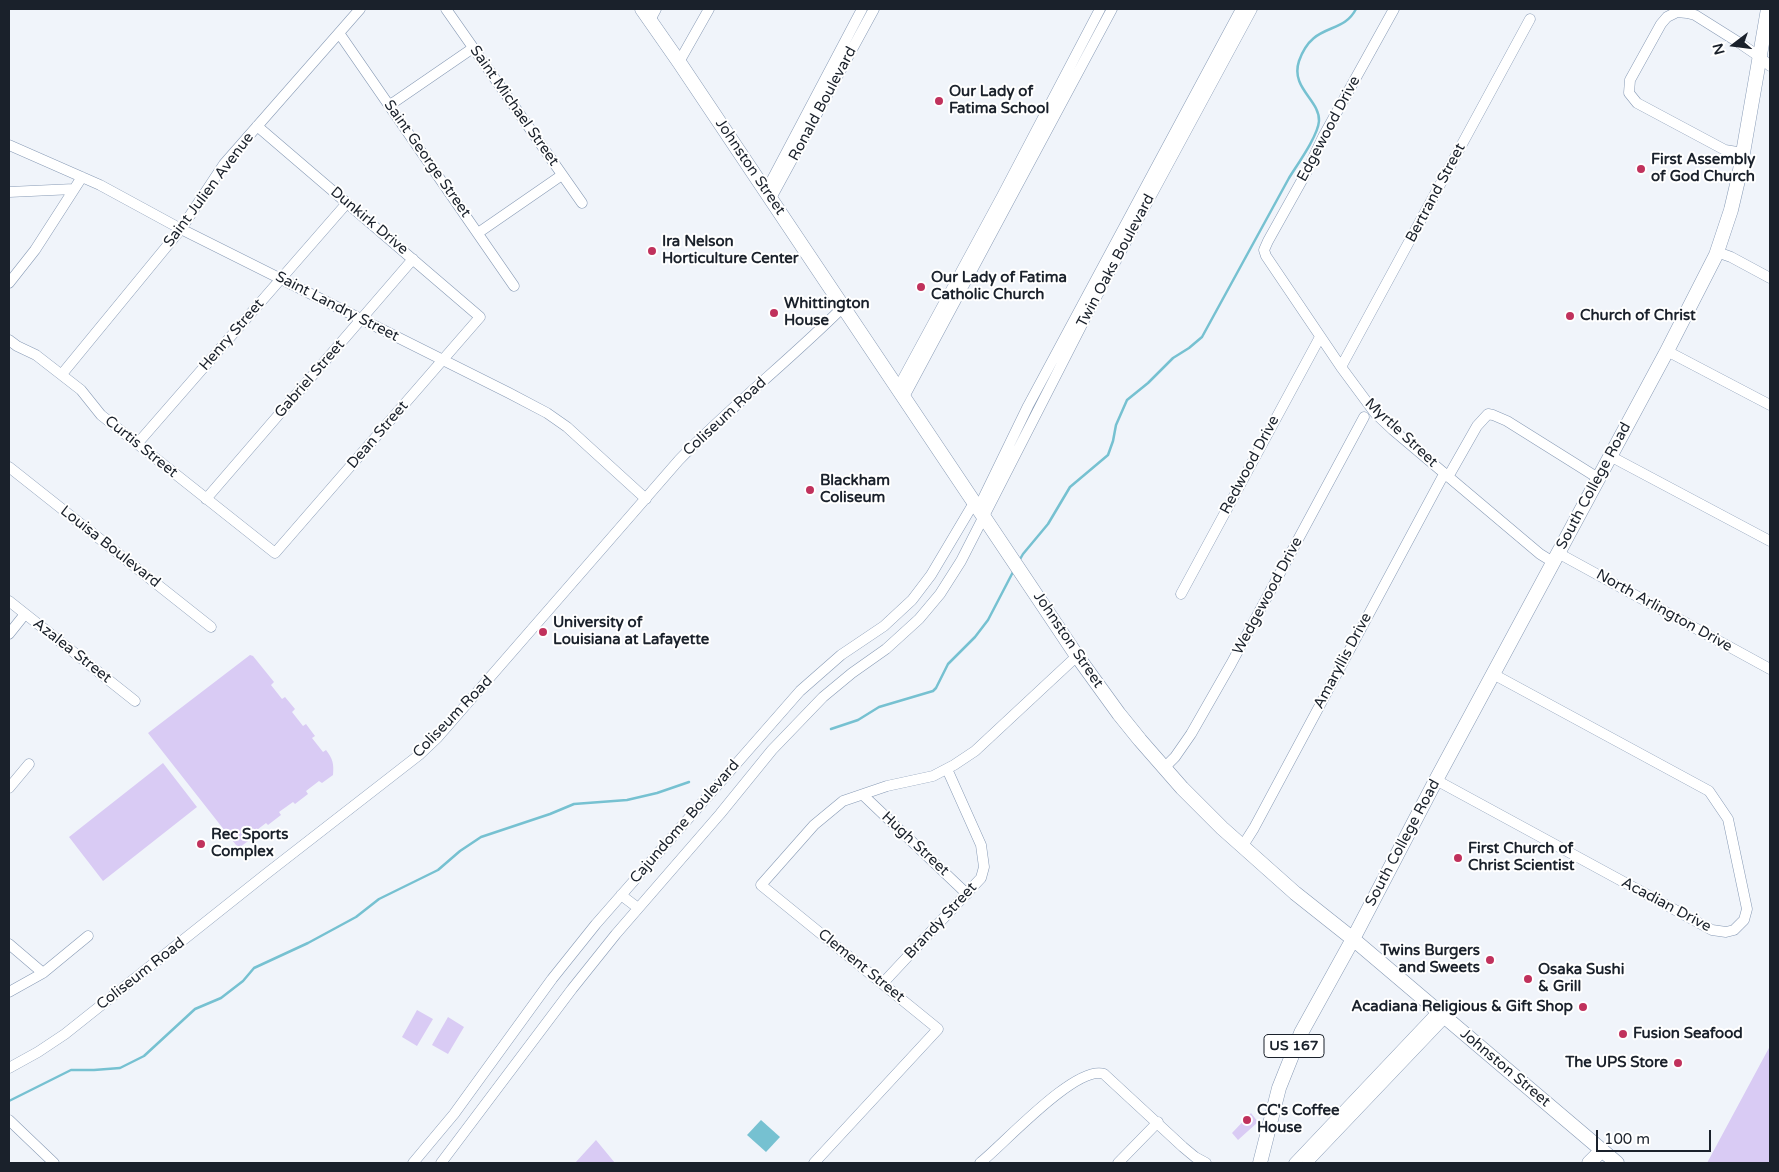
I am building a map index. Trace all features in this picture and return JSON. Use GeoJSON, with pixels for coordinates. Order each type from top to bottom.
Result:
{"type":"FeatureCollection","features":[{"type":"Feature","properties":{"kind":"main road","name":"South College Road"},"geometry":{"type":"LineString","coordinates":[[1353,939],[1436,780],[1667,351],[1717,252],[1731,210],[1765,61],[1768,9]]}},
{"type":"Feature","properties":{"kind":"main road","name":"Johnston Street"},"geometry":{"type":"LineString","coordinates":[[649,12],[680,62],[1077,656],[1119,714],[1164,768],[1242,847],[1617,1163]]}},
{"type":"Feature","properties":{"kind":"main road","name":"US 167"},"geometry":{"type":"LineString","coordinates":[[1260,1163],[1279,1088],[1296,1043],[1313,1008],[1353,939]]}},
{"type":"Feature","properties":{"kind":"main road"},"geometry":{"type":"LineString","coordinates":[[1590,1163],[1602,1150]]}},
{"type":"Feature","properties":{"kind":"street","name":"Saint Julien Avenue"},"geometry":{"type":"LineString","coordinates":[[62,374],[180,229],[224,164],[360,9]]}},
{"type":"Feature","properties":{"kind":"street","name":"Saint Michael Street"},"geometry":{"type":"LineString","coordinates":[[446,9],[582,204]]}},
{"type":"Feature","properties":{"kind":"street"},"geometry":{"type":"LineString","coordinates":[[680,62],[709,9]]}},
{"type":"Feature","properties":{"kind":"street","name":"Ronald Boulevard"},"geometry":{"type":"LineString","coordinates":[[769,195],[826,87],[862,9]]}},
{"type":"Feature","properties":{"kind":"street","name":"Ronald Boulevard"},"geometry":{"type":"LineString","coordinates":[[826,87],[874,9]]}},
{"type":"Feature","properties":{"kind":"street"},"geometry":{"type":"LineString","coordinates":[[901,392],[1100,9]]}},
{"type":"Feature","properties":{"kind":"street"},"geometry":{"type":"LineString","coordinates":[[901,392],[1112,9]]}},
{"type":"Feature","properties":{"kind":"street","name":"Twin Oaks Boulevard"},"geometry":{"type":"LineString","coordinates":[[979,508],[1037,389],[1241,9]]}},
{"type":"Feature","properties":{"kind":"street","name":"Twin Oaks Boulevard"},"geometry":{"type":"LineString","coordinates":[[979,508],[1092,305],[1252,9]]}},
{"type":"Feature","properties":{"kind":"street","name":"Edgewood Drive"},"geometry":{"type":"LineString","coordinates":[[1264,250],[1394,9]]}},
{"type":"Feature","properties":{"kind":"street"},"geometry":{"type":"LineString","coordinates":[[1743,153],[1725,150],[1642,106],[1632,98],[1629,84],[1661,24],[1667,17],[1677,12],[1687,12],[1695,15],[1765,61]]}},
{"type":"Feature","properties":{"kind":"street","name":"Bertrand Street"},"geometry":{"type":"LineString","coordinates":[[1341,367],[1530,19]]}},
{"type":"Feature","properties":{"kind":"street","name":"Saint George Street"},"geometry":{"type":"LineString","coordinates":[[339,33],[514,286]]}},
{"type":"Feature","properties":{"kind":"street"},"geometry":{"type":"LineString","coordinates":[[390,105],[473,48]]}},
{"type":"Feature","properties":{"kind":"street","name":"Dunkirk Drive"},"geometry":{"type":"LineString","coordinates":[[257,126],[480,317]]}},
{"type":"Feature","properties":{"kind":"street","name":"Saint Landry Street"},"geometry":{"type":"LineString","coordinates":[[9,144],[123,197],[180,229],[547,413],[585,443],[646,499]]}},
{"type":"Feature","properties":{"kind":"street"},"geometry":{"type":"LineString","coordinates":[[478,233],[562,175]]}},
{"type":"Feature","properties":{"kind":"street"},"geometry":{"type":"LineString","coordinates":[[9,283],[35,250],[82,177]]}},
{"type":"Feature","properties":{"kind":"street"},"geometry":{"type":"LineString","coordinates":[[9,192],[74,188]]}},
{"type":"Feature","properties":{"kind":"street","name":"Henry Street"},"geometry":{"type":"LineString","coordinates":[[137,444],[347,202]]}},
{"type":"Feature","properties":{"kind":"street","name":"Myrtle Street"},"geometry":{"type":"LineString","coordinates":[[1264,250],[1266,256],[1320,337],[1375,412],[1540,554],[1556,558]]}},
{"type":"Feature","properties":{"kind":"street"},"geometry":{"type":"LineString","coordinates":[[1717,252],[1731,257],[1770,278]]}},
{"type":"Feature","properties":{"kind":"street","name":"Gabriel Street"},"geometry":{"type":"LineString","coordinates":[[206,499],[413,259]]}},
{"type":"Feature","properties":{"kind":"street","name":"Coliseum Road"},"geometry":{"type":"LineString","coordinates":[[9,1068],[65,1034],[419,755],[464,709],[701,438],[844,307]]}},
{"type":"Feature","properties":{"kind":"street","name":"Dean Street"},"geometry":{"type":"LineString","coordinates":[[275,553],[480,317]]}},
{"type":"Feature","properties":{"kind":"street","name":"Redwood Drive"},"geometry":{"type":"LineString","coordinates":[[1180,594],[1320,337]]}},
{"type":"Feature","properties":{"kind":"street","name":"Curtis Street"},"geometry":{"type":"LineString","coordinates":[[9,340],[36,355],[62,374],[81,390],[101,415],[275,553]]}},
{"type":"Feature","properties":{"kind":"street"},"geometry":{"type":"LineString","coordinates":[[1667,351],[1770,406]]}},
{"type":"Feature","properties":{"kind":"street","name":"Amaryllis Drive"},"geometry":{"type":"LineString","coordinates":[[1242,847],[1446,475],[1488,414],[1493,414],[1507,421],[1598,478]]}},
{"type":"Feature","properties":{"kind":"street","name":"Wedgewood Drive"},"geometry":{"type":"LineString","coordinates":[[1164,768],[1175,757],[1191,734],[1231,664],[1364,417]]}},
{"type":"Feature","properties":{"kind":"street"},"geometry":{"type":"LineString","coordinates":[[1610,456],[1770,542]]}},
{"type":"Feature","properties":{"kind":"street","name":"Louisa Boulevard"},"geometry":{"type":"LineString","coordinates":[[9,467],[211,627]]}},
{"type":"Feature","properties":{"kind":"street","name":"Cajundome Boulevard"},"geometry":{"type":"LineString","coordinates":[[414,1163],[454,1114],[552,979],[621,895],[808,683],[841,655],[884,626],[912,600],[979,508]]}},
{"type":"Feature","properties":{"kind":"street","name":"Cajundome Boulevard"},"geometry":{"type":"LineString","coordinates":[[441,1163],[572,989],[772,750],[824,697],[852,673],[886,649],[918,619],[940,594],[952,577],[979,508]]}},
{"type":"Feature","properties":{"kind":"street","name":"North Arlington Drive"},"geometry":{"type":"LineString","coordinates":[[1556,558],[1770,669]]}},
{"type":"Feature","properties":{"kind":"street","name":"Azalea Street"},"geometry":{"type":"LineString","coordinates":[[9,601],[135,701]]}},
{"type":"Feature","properties":{"kind":"street"},"geometry":{"type":"LineString","coordinates":[[9,634],[25,614]]}},
{"type":"Feature","properties":{"kind":"street"},"geometry":{"type":"LineString","coordinates":[[863,795],[888,786],[926,778],[947,769],[975,752],[1077,656]]}},
{"type":"Feature","properties":{"kind":"street","name":"Acadian Drive"},"geometry":{"type":"LineString","coordinates":[[1436,780],[1712,930],[1726,932],[1734,930],[1744,920],[1746,904],[1728,819],[1709,792],[1493,674]]}},
{"type":"Feature","properties":{"kind":"street"},"geometry":{"type":"LineString","coordinates":[[774,721],[788,734]]}},
{"type":"Feature","properties":{"kind":"street"},"geometry":{"type":"LineString","coordinates":[[9,788],[28,764]]}},
{"type":"Feature","properties":{"kind":"street","name":"Brandy Street"},"geometry":{"type":"LineString","coordinates":[[883,983],[982,878],[984,867],[981,846],[947,769]]}},
{"type":"Feature","properties":{"kind":"street","name":"Clement Street"},"geometry":{"type":"LineString","coordinates":[[814,1163],[938,1029],[761,885],[814,825],[833,808],[848,798],[863,795]]}},
{"type":"Feature","properties":{"kind":"street","name":"Hugh Street"},"geometry":{"type":"LineString","coordinates":[[863,795],[967,894]]}},
{"type":"Feature","properties":{"kind":"street"},"geometry":{"type":"LineString","coordinates":[[621,895],[638,908]]}},
{"type":"Feature","properties":{"kind":"street"},"geometry":{"type":"LineString","coordinates":[[9,992],[43,973],[88,936]]}},
{"type":"Feature","properties":{"kind":"street"},"geometry":{"type":"LineString","coordinates":[[9,944],[43,973]]}},
{"type":"Feature","properties":{"kind":"street"},"geometry":{"type":"LineString","coordinates":[[1294,1163],[1341,1120],[1441,1014]]}},
{"type":"Feature","properties":{"kind":"street"},"geometry":{"type":"LineString","coordinates":[[980,1163],[1052,1098],[1077,1081],[1096,1072],[1104,1074],[1195,1157],[1206,1163]]}},
{"type":"Feature","properties":{"kind":"street"},"geometry":{"type":"LineString","coordinates":[[9,1120],[54,1163]]}},
{"type":"Feature","properties":{"kind":"street"},"geometry":{"type":"LineString","coordinates":[[1308,1163],[1341,1120]]}},
{"type":"Feature","properties":{"kind":"street"},"geometry":{"type":"LineString","coordinates":[[1118,1163],[1158,1122]]}},
{"type":"Feature","properties":{"kind":"shaded area"},"geometry":{"type":"Polygon","coordinates":[[[250,655],[253,656],[274,682],[271,685],[282,699],[285,697],[295,709],[292,712],[303,726],[306,724],[315,736],[312,738],[323,752],[326,750],[332,762],[333,775],[322,783],[319,781],[306,791],[308,794],[295,804],[293,802],[279,812],[281,815],[253,833],[255,836],[240,847],[236,845],[148,733],[250,655]]]}},
{"type":"Feature","properties":{"kind":"shaded area"},"geometry":{"type":"Polygon","coordinates":[[[163,763],[197,807],[103,881],[69,837],[163,763]]]}},
{"type":"Feature","properties":{"kind":"shaded area"},"geometry":{"type":"Polygon","coordinates":[[[417,1010],[433,1019],[417,1046],[402,1037],[417,1010]]]}},
{"type":"Feature","properties":{"kind":"shaded area"},"geometry":{"type":"Polygon","coordinates":[[[448,1017],[464,1027],[448,1054],[432,1045],[448,1017]]]}},
{"type":"Feature","properties":{"kind":"shaded area"},"geometry":{"type":"Polygon","coordinates":[[[1770,1046],[1770,1163],[1707,1163],[1770,1046]]]}},
{"type":"Feature","properties":{"kind":"shaded area"},"geometry":{"type":"Polygon","coordinates":[[[1251,1113],[1258,1122],[1238,1140],[1232,1133],[1251,1113]]]}},
{"type":"Feature","properties":{"kind":"shaded area"},"geometry":{"type":"Polygon","coordinates":[[[596,1140],[615,1163],[575,1163],[596,1140]]]}},
{"type":"Feature","properties":{"kind":"water"},"geometry":{"type":"Polygon","coordinates":[[[761,1120],[780,1137],[766,1152],[747,1135],[761,1120]]]}},
{"type":"Feature","properties":{"kind":"waterway"},"geometry":{"type":"LineString","coordinates":[[1019,561],[1048,524],[1070,487],[1108,455],[1116,425],[1127,400],[1148,383],[1173,358],[1202,337],[1318,127],[1318,114],[1298,79],[1299,61],[1305,48],[1319,34],[1343,23],[1356,9]]}},
{"type":"Feature","properties":{"kind":"waterway"},"geometry":{"type":"LineString","coordinates":[[831,729],[858,720],[879,707],[933,691],[948,664],[975,637],[988,620],[1014,570]]}},
{"type":"Feature","properties":{"kind":"waterway"},"geometry":{"type":"LineString","coordinates":[[9,1101],[71,1070],[120,1068],[144,1056],[195,1009],[221,998],[243,981],[254,968],[308,943],[356,917],[379,899],[438,870],[460,851],[481,837],[574,804],[627,800],[657,793],[689,782]]}},
{"type":"Feature","properties":{"kind":"place","name":"Our Lady of Fatima School"},"geometry":{"type":"Point","coordinates":[939,101]}},
{"type":"Feature","properties":{"kind":"place","name":"First Assembly of God Church"},"geometry":{"type":"Point","coordinates":[1641,169]}},
{"type":"Feature","properties":{"kind":"place","name":"Ira Nelson Horticulture Center"},"geometry":{"type":"Point","coordinates":[652,251]}},
{"type":"Feature","properties":{"kind":"place","name":"Our Lady of Fatima Catholic Church"},"geometry":{"type":"Point","coordinates":[921,287]}},
{"type":"Feature","properties":{"kind":"place","name":"Whittington House"},"geometry":{"type":"Point","coordinates":[774,313]}},
{"type":"Feature","properties":{"kind":"place","name":"Church of Christ"},"geometry":{"type":"Point","coordinates":[1570,316]}},
{"type":"Feature","properties":{"kind":"place","name":"Blackham Coliseum"},"geometry":{"type":"Point","coordinates":[810,490]}},
{"type":"Feature","properties":{"kind":"place","name":"University of Louisiana at Lafayette"},"geometry":{"type":"Point","coordinates":[543,632]}},
{"type":"Feature","properties":{"kind":"place","name":"Rec Sports Complex"},"geometry":{"type":"Point","coordinates":[201,844]}},
{"type":"Feature","properties":{"kind":"place","name":"First Church of Christ Scientist"},"geometry":{"type":"Point","coordinates":[1458,858]}},
{"type":"Feature","properties":{"kind":"place","name":"Twins Burgers and Sweets"},"geometry":{"type":"Point","coordinates":[1490,960]}},
{"type":"Feature","properties":{"kind":"place","name":"Osaka Sushi & Grill"},"geometry":{"type":"Point","coordinates":[1528,979]}},
{"type":"Feature","properties":{"kind":"place","name":"Acadiana Religious & Gift Shop"},"geometry":{"type":"Point","coordinates":[1583,1007]}},
{"type":"Feature","properties":{"kind":"place","name":"Fusion Seafood"},"geometry":{"type":"Point","coordinates":[1623,1034]}},
{"type":"Feature","properties":{"kind":"place","name":"The UPS Store"},"geometry":{"type":"Point","coordinates":[1678,1063]}},
{"type":"Feature","properties":{"kind":"place","name":"CC's Coffee House"},"geometry":{"type":"Point","coordinates":[1247,1120]}}]}
